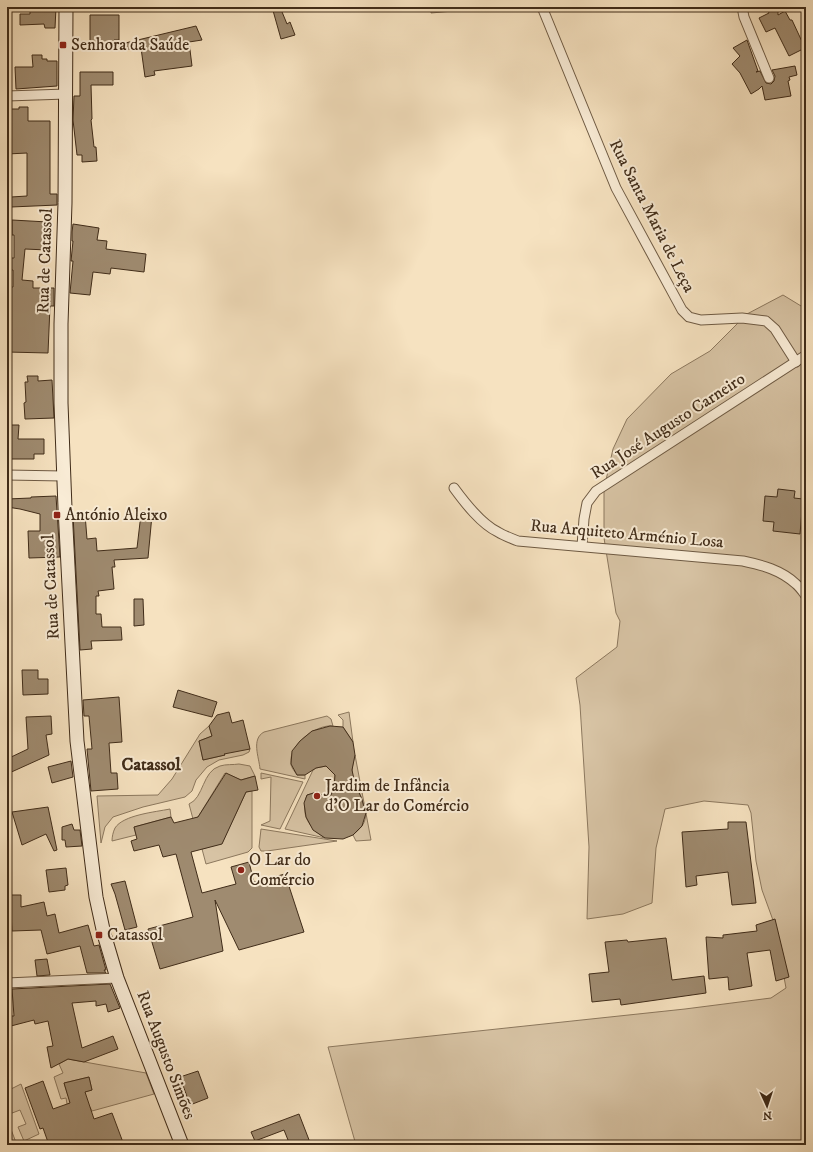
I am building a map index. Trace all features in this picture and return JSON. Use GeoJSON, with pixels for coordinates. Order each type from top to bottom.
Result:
{"type":"FeatureCollection","features":[{"type":"Feature","properties":{"kind":"main road","name":"Rua de Catassol"},"geometry":{"type":"LineString","coordinates":[[66,7],[65,233],[61,363],[63,476],[77,741],[96,897],[104,934],[117,978]]}},
{"type":"Feature","properties":{"kind":"main road","name":"Rua Augusto Simões"},"geometry":{"type":"LineString","coordinates":[[117,978],[182,1145]]}},
{"type":"Feature","properties":{"kind":"street","name":"Rua Santa Maria de Leça"},"geometry":{"type":"LineString","coordinates":[[542,7],[616,188],[682,310],[689,317],[701,320],[742,318],[766,321],[775,329],[796,362]]}},
{"type":"Feature","properties":{"kind":"street"},"geometry":{"type":"LineString","coordinates":[[742,7],[744,17],[769,78]]}},
{"type":"Feature","properties":{"kind":"street"},"geometry":{"type":"LineString","coordinates":[[7,96],[66,94]]}},
{"type":"Feature","properties":{"kind":"street","name":"Rua José Augusto Carneiro"},"geometry":{"type":"LineString","coordinates":[[582,546],[587,503],[596,491],[806,355]]}},
{"type":"Feature","properties":{"kind":"street"},"geometry":{"type":"LineString","coordinates":[[7,475],[63,476]]}},
{"type":"Feature","properties":{"kind":"street","name":"Rua Arquiteto Arménio Losa"},"geometry":{"type":"LineString","coordinates":[[454,488],[466,505],[480,519],[496,532],[518,541],[743,561],[760,564],[779,572],[796,584],[806,596]]}},
{"type":"Feature","properties":{"kind":"street"},"geometry":{"type":"LineString","coordinates":[[7,983],[117,978]]}},
{"type":"Feature","properties":{"kind":"shaded area"},"geometry":{"type":"Polygon","coordinates":[[[431,7],[453,7],[453,11],[431,13],[431,7]]]}},
{"type":"Feature","properties":{"kind":"shaded area"},"geometry":{"type":"Polygon","coordinates":[[[783,295],[806,309],[806,1145],[356,1145],[328,1047],[685,1009],[771,998],[786,988],[774,923],[762,890],[756,861],[751,813],[748,805],[704,801],[665,809],[656,848],[652,903],[623,914],[587,919],[589,847],[580,705],[576,678],[617,647],[620,621],[616,613],[604,538],[604,489],[613,449],[627,419],[671,374],[710,351],[747,314],[783,295]]]}},
{"type":"Feature","properties":{"kind":"shaded area"},"geometry":{"type":"Polygon","coordinates":[[[349,712],[353,742],[343,727],[343,720],[338,715],[349,712]]]}},
{"type":"Feature","properties":{"kind":"shaded area"},"geometry":{"type":"Polygon","coordinates":[[[327,716],[331,719],[333,726],[319,728],[304,737],[298,743],[291,757],[291,765],[293,770],[297,775],[305,775],[305,779],[260,769],[257,744],[260,735],[264,732],[327,716]]]}},
{"type":"Feature","properties":{"kind":"shaded area"},"geometry":{"type":"Polygon","coordinates":[[[209,726],[212,736],[199,741],[203,760],[225,755],[224,751],[250,749],[249,752],[243,755],[219,760],[207,767],[196,780],[192,791],[185,797],[143,807],[113,817],[105,827],[101,843],[97,796],[158,795],[172,779],[200,734],[209,726]]]}},
{"type":"Feature","properties":{"kind":"shaded area"},"geometry":{"type":"Polygon","coordinates":[[[355,755],[366,812],[353,778],[352,771],[355,755]]]}},
{"type":"Feature","properties":{"kind":"shaded area"},"geometry":{"type":"Polygon","coordinates":[[[239,764],[250,766],[255,776],[241,780],[225,773],[198,817],[193,819],[189,804],[198,796],[210,773],[220,766],[239,764]]]}},
{"type":"Feature","properties":{"kind":"shaded area"},"geometry":{"type":"Polygon","coordinates":[[[326,766],[335,775],[334,788],[331,795],[324,796],[317,792],[307,795],[305,802],[305,815],[307,820],[314,830],[325,838],[285,829],[313,770],[326,766]]]}},
{"type":"Feature","properties":{"kind":"shaded area"},"geometry":{"type":"Polygon","coordinates":[[[261,773],[303,782],[280,829],[261,825],[270,821],[271,777],[261,779],[261,773]]]}},
{"type":"Feature","properties":{"kind":"shaded area"},"geometry":{"type":"Polygon","coordinates":[[[252,791],[252,848],[248,852],[206,864],[202,849],[222,843],[246,792],[252,791]]]}},
{"type":"Feature","properties":{"kind":"shaded area"},"geometry":{"type":"Polygon","coordinates":[[[170,809],[171,817],[134,827],[136,835],[112,841],[115,828],[125,820],[140,815],[170,809]]]}},
{"type":"Feature","properties":{"kind":"shaded area"},"geometry":{"type":"Polygon","coordinates":[[[366,813],[371,840],[356,841],[353,835],[359,830],[365,819],[366,813]]]}},
{"type":"Feature","properties":{"kind":"shaded area"},"geometry":{"type":"Polygon","coordinates":[[[261,829],[337,841],[261,851],[259,847],[261,829]]]}},
{"type":"Feature","properties":{"kind":"shaded area"},"geometry":{"type":"Polygon","coordinates":[[[68,1059],[146,1073],[154,1094],[92,1111],[90,1107],[88,1108],[67,1104],[66,1098],[61,1099],[54,1077],[63,1073],[59,1064],[68,1059]],[[89,1077],[64,1083],[68,1096],[92,1090],[89,1077]]]}},
{"type":"Feature","properties":{"kind":"shaded area"},"geometry":{"type":"Polygon","coordinates":[[[21,1084],[39,1134],[24,1141],[18,1127],[26,1124],[20,1110],[7,1115],[7,1091],[21,1084]]]}},
{"type":"Feature","properties":{"kind":"shaded area"},"geometry":{"type":"Polygon","coordinates":[[[7,1119],[17,1145],[7,1145],[7,1119]]]}},
{"type":"Feature","properties":{"kind":"building"},"geometry":{"type":"Polygon","coordinates":[[[30,7],[56,7],[55,28],[45,28],[44,24],[20,25],[20,14],[30,14],[30,7]]]}},
{"type":"Feature","properties":{"kind":"building"},"geometry":{"type":"Polygon","coordinates":[[[272,7],[280,7],[287,24],[290,22],[295,35],[281,39],[272,7]]]}},
{"type":"Feature","properties":{"kind":"building"},"geometry":{"type":"Polygon","coordinates":[[[766,7],[778,7],[778,15],[785,11],[790,20],[792,20],[805,48],[789,56],[775,28],[766,32],[759,18],[769,13],[766,7]]]}},
{"type":"Feature","properties":{"kind":"building"},"geometry":{"type":"Polygon","coordinates":[[[90,15],[119,15],[119,40],[114,40],[114,48],[90,48],[90,15]]]}},
{"type":"Feature","properties":{"kind":"building"},"geometry":{"type":"Polygon","coordinates":[[[196,26],[202,40],[189,42],[192,66],[154,71],[155,75],[145,77],[141,48],[118,50],[117,45],[196,26]]]}},
{"type":"Feature","properties":{"kind":"building"},"geometry":{"type":"Polygon","coordinates":[[[747,40],[758,71],[756,72],[760,71],[766,83],[771,84],[774,81],[775,76],[772,70],[795,66],[797,75],[789,77],[790,80],[788,81],[791,96],[765,100],[762,86],[751,94],[740,73],[732,64],[740,56],[733,48],[747,40]]]}},
{"type":"Feature","properties":{"kind":"building"},"geometry":{"type":"Polygon","coordinates":[[[32,55],[42,55],[42,59],[47,59],[47,61],[57,61],[57,86],[16,89],[15,67],[33,67],[32,55]]]}},
{"type":"Feature","properties":{"kind":"building"},"geometry":{"type":"Polygon","coordinates":[[[80,72],[113,72],[113,85],[91,85],[91,120],[97,161],[82,162],[82,155],[77,155],[73,120],[74,96],[80,96],[80,72]]]}},
{"type":"Feature","properties":{"kind":"building"},"geometry":{"type":"Polygon","coordinates":[[[19,107],[28,107],[28,121],[50,121],[50,194],[57,194],[57,205],[11,207],[11,197],[27,196],[27,153],[7,154],[7,109],[19,109],[19,107]]]}},
{"type":"Feature","properties":{"kind":"building"},"geometry":{"type":"Polygon","coordinates":[[[12,220],[48,222],[47,250],[25,249],[22,280],[33,281],[33,288],[54,288],[54,306],[50,306],[48,353],[7,352],[7,287],[13,287],[13,270],[7,270],[7,258],[14,258],[14,235],[12,235],[12,220]]]}},
{"type":"Feature","properties":{"kind":"building"},"geometry":{"type":"Polygon","coordinates":[[[73,224],[99,228],[97,240],[107,241],[106,249],[146,254],[144,272],[111,268],[110,274],[93,272],[90,295],[70,293],[73,261],[71,261],[73,224]]]}},
{"type":"Feature","properties":{"kind":"building"},"geometry":{"type":"Polygon","coordinates":[[[27,376],[38,376],[38,381],[52,380],[54,418],[25,419],[24,403],[26,402],[25,382],[28,382],[27,376]]]}},
{"type":"Feature","properties":{"kind":"building"},"geometry":{"type":"Polygon","coordinates":[[[7,425],[19,425],[18,439],[44,439],[44,454],[34,454],[34,459],[9,459],[7,425]]]}},
{"type":"Feature","properties":{"kind":"building"},"geometry":{"type":"Polygon","coordinates":[[[778,489],[795,491],[794,498],[803,499],[800,534],[773,531],[774,522],[763,521],[765,496],[777,497],[778,489]]]}},
{"type":"Feature","properties":{"kind":"building"},"geometry":{"type":"Polygon","coordinates":[[[56,496],[60,557],[29,558],[28,531],[40,531],[40,514],[7,507],[7,499],[56,496]]]}},
{"type":"Feature","properties":{"kind":"building"},"geometry":{"type":"Polygon","coordinates":[[[85,514],[87,539],[96,538],[97,551],[137,548],[141,514],[152,515],[148,558],[114,560],[115,567],[112,567],[114,589],[98,591],[99,596],[96,596],[96,614],[101,614],[102,627],[121,627],[122,640],[91,641],[92,649],[80,650],[73,515],[85,514]]]}},
{"type":"Feature","properties":{"kind":"building"},"geometry":{"type":"Polygon","coordinates":[[[134,599],[143,599],[144,625],[134,626],[134,599]]]}},
{"type":"Feature","properties":{"kind":"building"},"geometry":{"type":"Polygon","coordinates":[[[22,670],[38,670],[38,679],[48,679],[48,694],[23,695],[22,670]]]}},
{"type":"Feature","properties":{"kind":"building"},"geometry":{"type":"Polygon","coordinates":[[[178,690],[217,702],[212,717],[173,707],[178,690]]]}},
{"type":"Feature","properties":{"kind":"building"},"geometry":{"type":"Polygon","coordinates":[[[119,697],[122,742],[109,743],[111,773],[117,773],[118,789],[91,791],[87,749],[92,749],[89,716],[84,716],[83,700],[119,697]]]}},
{"type":"Feature","properties":{"kind":"building"},"geometry":{"type":"Polygon","coordinates":[[[229,712],[232,723],[243,720],[250,749],[203,760],[199,741],[212,736],[209,726],[217,715],[229,712]]]}},
{"type":"Feature","properties":{"kind":"building"},"geometry":{"type":"Polygon","coordinates":[[[51,716],[52,734],[46,735],[49,755],[7,774],[7,759],[28,749],[26,717],[51,716]]]}},
{"type":"Feature","properties":{"kind":"building"},"geometry":{"type":"Polygon","coordinates":[[[330,726],[343,727],[353,742],[355,755],[352,770],[355,784],[366,813],[362,826],[353,835],[343,839],[325,838],[313,830],[306,817],[304,803],[307,795],[317,792],[324,796],[331,795],[334,788],[335,775],[326,766],[316,768],[305,775],[297,775],[291,764],[292,751],[300,741],[312,731],[330,726]]]}},
{"type":"Feature","properties":{"kind":"building"},"geometry":{"type":"Polygon","coordinates":[[[71,761],[73,777],[52,783],[48,767],[71,761]]]}},
{"type":"Feature","properties":{"kind":"building","name":"O Lar do Comércio"},"geometry":{"type":"Polygon","coordinates":[[[226,773],[241,780],[255,776],[258,790],[246,792],[222,844],[191,852],[202,893],[236,884],[231,867],[249,862],[254,882],[285,874],[304,932],[239,950],[215,900],[223,951],[160,969],[148,929],[193,917],[176,854],[163,857],[159,845],[134,851],[131,841],[137,839],[134,827],[171,817],[174,823],[198,817],[226,773]]]}},
{"type":"Feature","properties":{"kind":"building"},"geometry":{"type":"Polygon","coordinates":[[[48,807],[57,850],[54,851],[46,834],[22,845],[12,812],[48,807]]]}},
{"type":"Feature","properties":{"kind":"building"},"geometry":{"type":"Polygon","coordinates":[[[728,822],[746,822],[756,903],[732,905],[728,872],[696,876],[697,885],[686,887],[682,832],[728,829],[728,822]]]}},
{"type":"Feature","properties":{"kind":"building"},"geometry":{"type":"Polygon","coordinates":[[[72,824],[74,830],[80,830],[82,846],[66,847],[65,840],[62,840],[62,827],[72,824]]]}},
{"type":"Feature","properties":{"kind":"building"},"geometry":{"type":"Polygon","coordinates":[[[66,868],[68,885],[65,886],[65,890],[49,892],[46,870],[66,868]]]}},
{"type":"Feature","properties":{"kind":"building"},"geometry":{"type":"Polygon","coordinates":[[[125,881],[137,927],[125,930],[111,884],[125,881]]]}},
{"type":"Feature","properties":{"kind":"building"},"geometry":{"type":"Polygon","coordinates":[[[10,895],[21,895],[21,907],[44,902],[47,916],[55,914],[59,933],[88,925],[94,946],[99,945],[106,970],[104,970],[106,973],[87,973],[80,946],[47,954],[41,930],[12,931],[10,895]]]}},
{"type":"Feature","properties":{"kind":"building"},"geometry":{"type":"Polygon","coordinates":[[[775,919],[789,977],[776,981],[770,950],[747,953],[752,986],[729,990],[728,977],[709,979],[706,937],[723,938],[723,935],[757,931],[756,925],[775,919]]]}},
{"type":"Feature","properties":{"kind":"building"},"geometry":{"type":"Polygon","coordinates":[[[666,938],[672,980],[704,976],[706,993],[621,1005],[620,999],[592,1002],[589,974],[609,972],[605,942],[627,940],[628,942],[666,938]]]}},
{"type":"Feature","properties":{"kind":"building"},"geometry":{"type":"Polygon","coordinates":[[[47,959],[50,975],[37,976],[35,960],[47,959]]]}},
{"type":"Feature","properties":{"kind":"building"},"geometry":{"type":"Polygon","coordinates":[[[110,984],[120,1008],[108,1012],[106,1004],[96,1006],[96,1001],[72,1003],[82,1048],[113,1036],[118,1049],[84,1062],[68,1059],[51,1068],[47,1047],[53,1046],[48,1021],[35,1024],[34,1020],[7,1027],[7,1016],[14,1016],[12,989],[110,984]]]}},
{"type":"Feature","properties":{"kind":"building"},"geometry":{"type":"Polygon","coordinates":[[[198,1071],[208,1098],[190,1105],[180,1077],[198,1071]]]}},
{"type":"Feature","properties":{"kind":"building"},"geometry":{"type":"Polygon","coordinates":[[[89,1077],[92,1090],[85,1092],[94,1119],[112,1113],[124,1145],[49,1145],[43,1128],[40,1129],[25,1088],[43,1081],[53,1109],[70,1103],[64,1083],[89,1077]]]}},
{"type":"Feature","properties":{"kind":"building"},"geometry":{"type":"Polygon","coordinates":[[[299,1114],[311,1145],[290,1145],[284,1130],[255,1141],[251,1132],[299,1114]]]}},
{"type":"Feature","properties":{"kind":"place","name":"Senhora da Saúde"},"geometry":{"type":"Point","coordinates":[63,45]}},
{"type":"Feature","properties":{"kind":"place","name":"António Aleixo"},"geometry":{"type":"Point","coordinates":[57,515]}},
{"type":"Feature","properties":{"kind":"place","name":"Jardim de Infância d'O Lar do Comércio"},"geometry":{"type":"Point","coordinates":[317,796]}},
{"type":"Feature","properties":{"kind":"place","name":"O Lar do Comércio"},"geometry":{"type":"Point","coordinates":[241,870]}},
{"type":"Feature","properties":{"kind":"place","name":"Catassol"},"geometry":{"type":"Point","coordinates":[99,935]}},
{"type":"Feature","properties":{"kind":"district","name":"Catassol"},"geometry":{"type":"Point","coordinates":[151,765]}}]}
